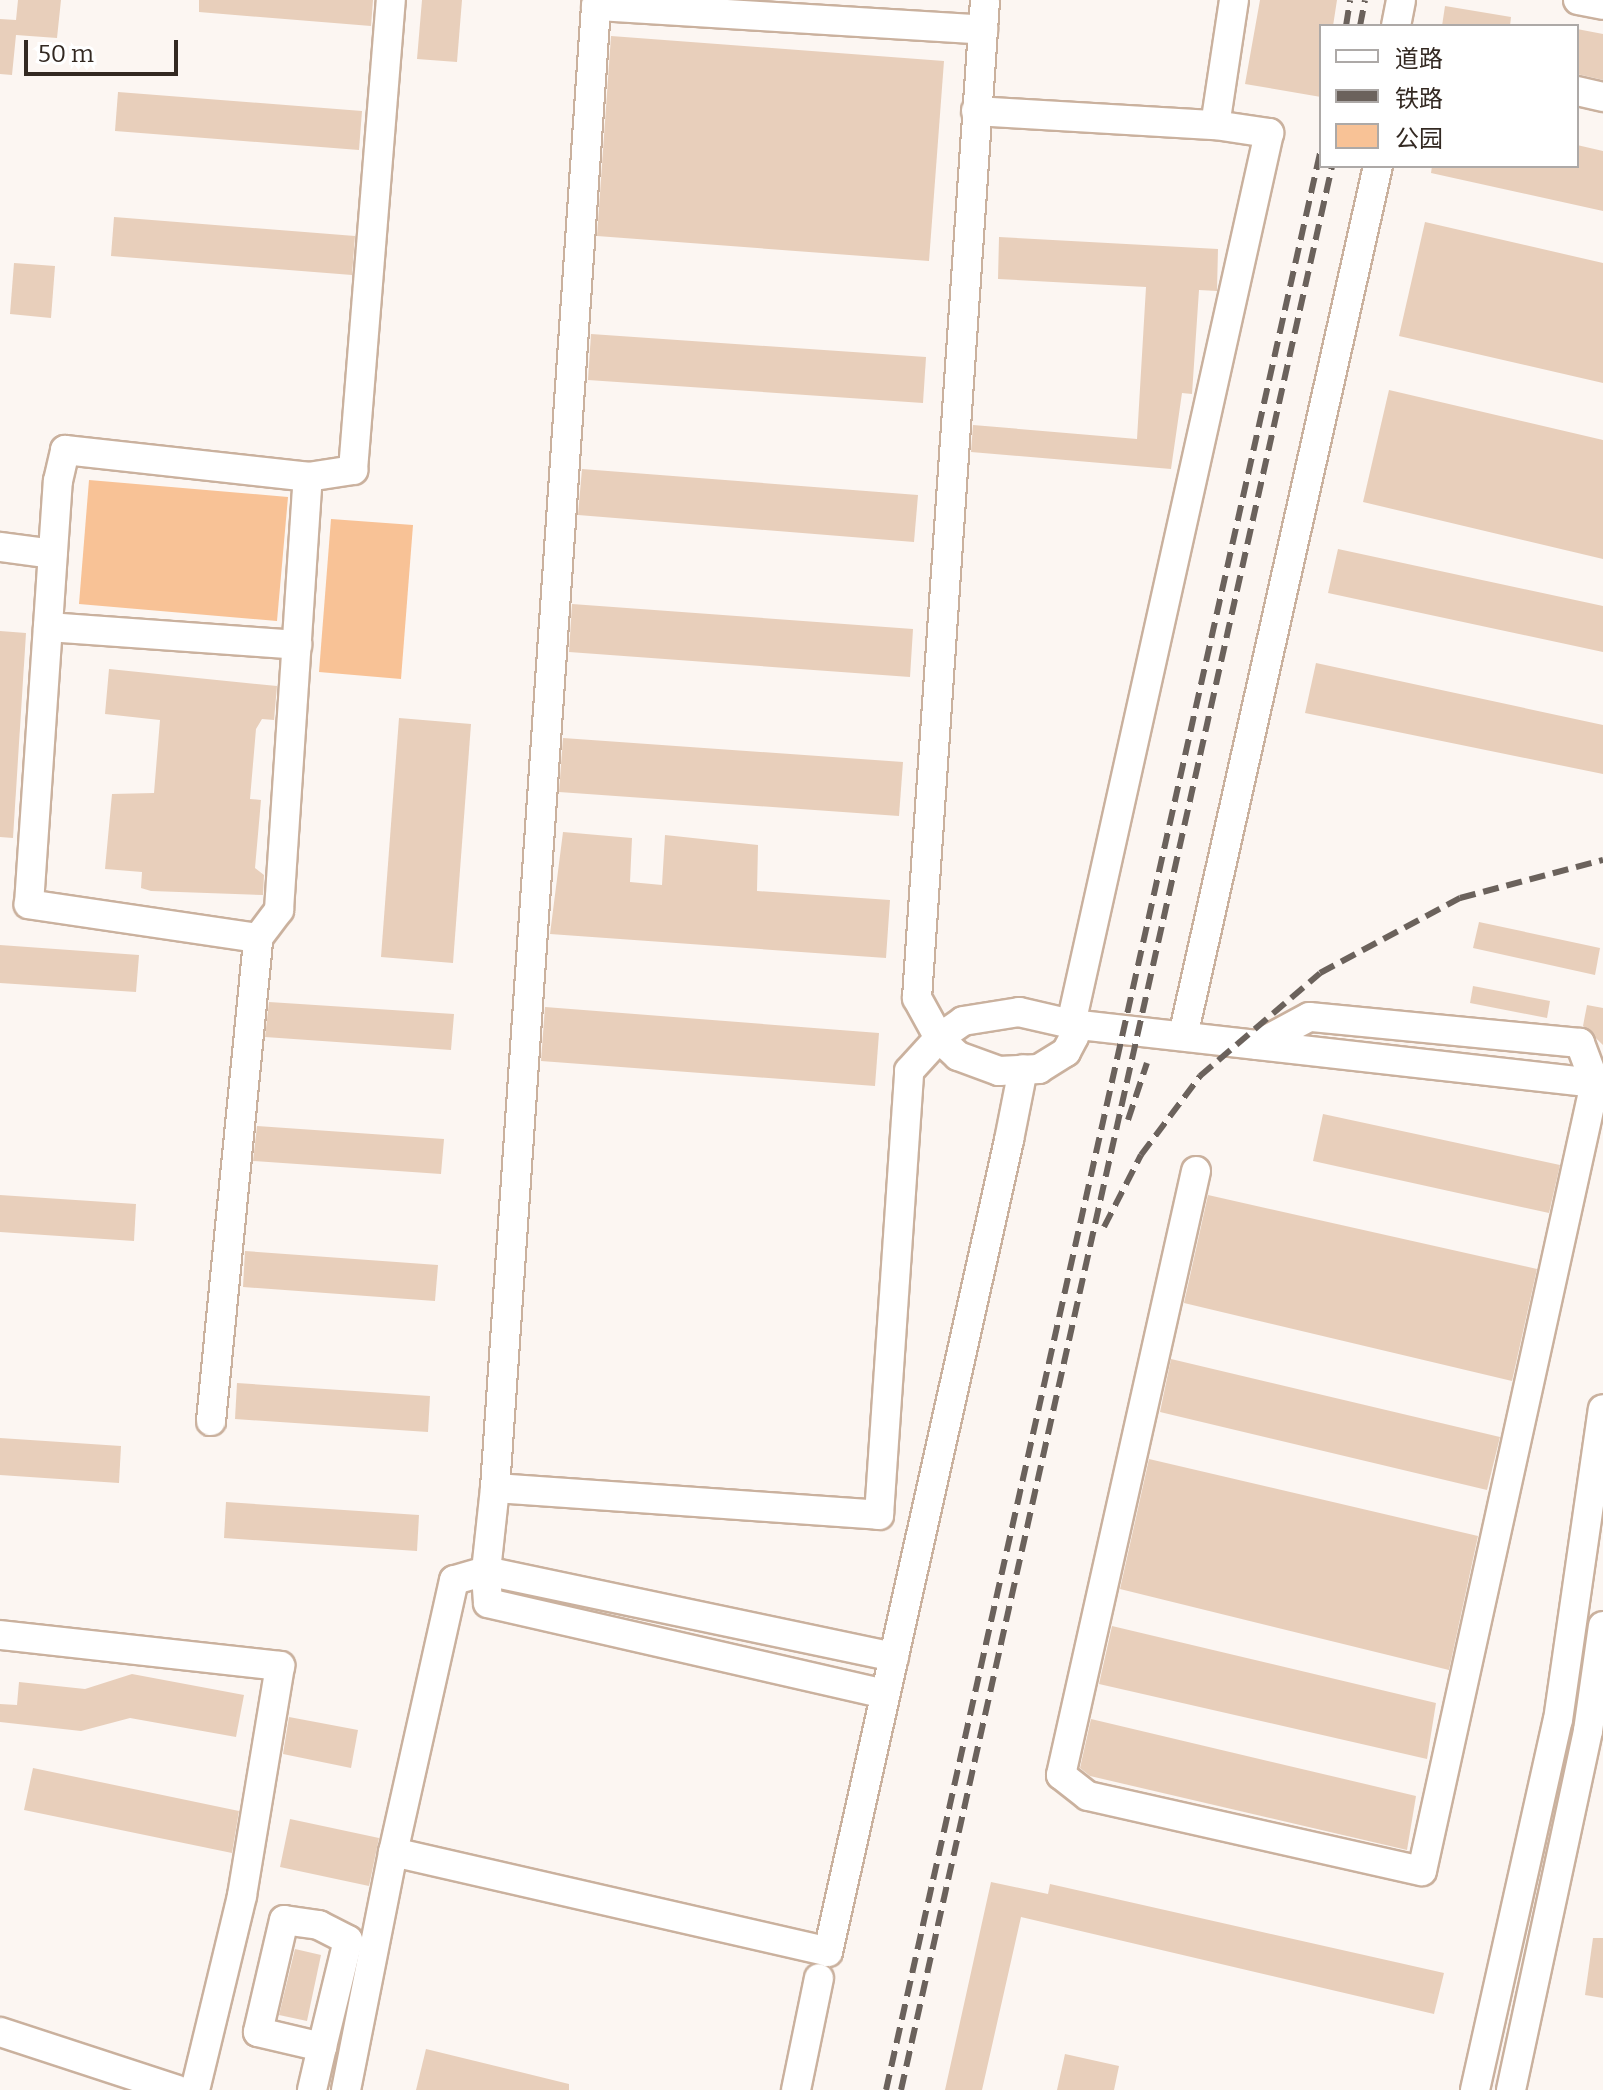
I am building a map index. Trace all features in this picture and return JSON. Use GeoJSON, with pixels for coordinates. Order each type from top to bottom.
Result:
{"type":"FeatureCollection","features":[{"type":"Feature","properties":{"kind":"street"},"geometry":{"type":"LineString","coordinates":[[258,938],[29,904],[53,554],[65,450],[308,477],[353,470],[391,0]]}},
{"type":"Feature","properties":{"kind":"street"},"geometry":{"type":"LineString","coordinates":[[976,111],[1215,125],[1269,133],[1071,1024],[1074,1037],[1066,1052],[1023,1069],[999,1071],[958,1056],[939,1038],[917,998],[976,111],[985,0]]}},
{"type":"Feature","properties":{"kind":"street"},"geometry":{"type":"LineString","coordinates":[[1215,125],[1234,0]]}},
{"type":"Feature","properties":{"kind":"street"},"geometry":{"type":"LineString","coordinates":[[1396,24],[1401,0]]}},
{"type":"Feature","properties":{"kind":"street"},"geometry":{"type":"LineString","coordinates":[[1578,0],[1603,5]]}},
{"type":"Feature","properties":{"kind":"street"},"geometry":{"type":"LineString","coordinates":[[885,1694],[488,1603],[486,1571],[495,1488],[596,6],[983,30]]}},
{"type":"Feature","properties":{"kind":"street"},"geometry":{"type":"LineString","coordinates":[[1579,91],[1603,97]]}},
{"type":"Feature","properties":{"kind":"street"},"geometry":{"type":"LineString","coordinates":[[1183,1036],[1378,168]]}},
{"type":"Feature","properties":{"kind":"street"},"geometry":{"type":"LineString","coordinates":[[211,1421],[258,938],[279,910],[308,477]]}},
{"type":"Feature","properties":{"kind":"street"},"geometry":{"type":"LineString","coordinates":[[0,547],[53,554]]}},
{"type":"Feature","properties":{"kind":"street"},"geometry":{"type":"LineString","coordinates":[[48,627],[297,645]]}},
{"type":"Feature","properties":{"kind":"street"},"geometry":{"type":"LineString","coordinates":[[495,1488],[879,1515],[909,1071],[939,1038],[993,1012],[1071,1024],[1599,1084]]}},
{"type":"Feature","properties":{"kind":"street"},"geometry":{"type":"LineString","coordinates":[[1196,1171],[1061,1775],[1088,1796],[1422,1871],[1599,1084],[1580,1043],[1309,1017],[1257,1045]]}},
{"type":"Feature","properties":{"kind":"street"},"geometry":{"type":"LineString","coordinates":[[393,1852],[828,1952],[1023,1069]]}},
{"type":"Feature","properties":{"kind":"street"},"geometry":{"type":"LineString","coordinates":[[1475,2090],[1558,1720],[1603,1409]]}},
{"type":"Feature","properties":{"kind":"street"},"geometry":{"type":"LineString","coordinates":[[346,2090],[393,1852],[454,1580],[486,1571],[894,1657]]}},
{"type":"Feature","properties":{"kind":"street"},"geometry":{"type":"LineString","coordinates":[[1511,2090],[1596,1732],[1603,1626]]}},
{"type":"Feature","properties":{"kind":"street"},"geometry":{"type":"LineString","coordinates":[[0,1635],[280,1666],[242,1896],[195,2090]]}},
{"type":"Feature","properties":{"kind":"street"},"geometry":{"type":"LineString","coordinates":[[312,2090],[348,1940],[319,1925],[284,1920],[258,2032],[322,2047]]}},
{"type":"Feature","properties":{"kind":"street"},"geometry":{"type":"LineString","coordinates":[[796,2090],[819,1978]]}},
{"type":"Feature","properties":{"kind":"street"},"geometry":{"type":"LineString","coordinates":[[0,2032],[177,2090]]}},
{"type":"Feature","properties":{"kind":"green space"},"geometry":{"type":"Polygon","coordinates":[[[89,480],[288,497],[277,621],[79,604],[89,480]]]}},
{"type":"Feature","properties":{"kind":"green space"},"geometry":{"type":"Polygon","coordinates":[[[331,519],[413,525],[401,679],[319,672],[331,519]]]}},
{"type":"Feature","properties":{"kind":"building"},"geometry":{"type":"Polygon","coordinates":[[[18,0],[61,0],[57,38],[16,35],[12,75],[0,74],[0,19],[16,20],[18,0]]]}},
{"type":"Feature","properties":{"kind":"building"},"geometry":{"type":"Polygon","coordinates":[[[199,0],[373,0],[371,26],[199,12],[199,0]]]}},
{"type":"Feature","properties":{"kind":"building"},"geometry":{"type":"Polygon","coordinates":[[[422,0],[462,0],[457,62],[417,59],[422,0]]]}},
{"type":"Feature","properties":{"kind":"building"},"geometry":{"type":"Polygon","coordinates":[[[1260,0],[1337,0],[1333,24],[1319,24],[1319,97],[1245,84],[1260,0]]]}},
{"type":"Feature","properties":{"kind":"building"},"geometry":{"type":"Polygon","coordinates":[[[1445,6],[1511,17],[1510,24],[1442,24],[1445,6]]]}},
{"type":"Feature","properties":{"kind":"building"},"geometry":{"type":"Polygon","coordinates":[[[1579,29],[1603,34],[1603,80],[1579,74],[1579,29]]]}},
{"type":"Feature","properties":{"kind":"building"},"geometry":{"type":"Polygon","coordinates":[[[611,36],[944,61],[929,261],[597,236],[611,36]]]}},
{"type":"Feature","properties":{"kind":"building"},"geometry":{"type":"Polygon","coordinates":[[[118,92],[362,111],[359,150],[115,131],[118,92]]]}},
{"type":"Feature","properties":{"kind":"building"},"geometry":{"type":"Polygon","coordinates":[[[1579,145],[1603,151],[1603,211],[1431,173],[1432,168],[1579,168],[1579,145]]]}},
{"type":"Feature","properties":{"kind":"building"},"geometry":{"type":"Polygon","coordinates":[[[114,217],[355,236],[352,275],[111,256],[114,217]]]}},
{"type":"Feature","properties":{"kind":"building"},"geometry":{"type":"Polygon","coordinates":[[[1425,222],[1603,263],[1603,383],[1399,336],[1425,222]]]}},
{"type":"Feature","properties":{"kind":"building"},"geometry":{"type":"Polygon","coordinates":[[[999,237],[1218,249],[1217,291],[1199,290],[1192,394],[1182,393],[1171,469],[971,452],[973,425],[1137,439],[1146,287],[998,279],[999,237]]]}},
{"type":"Feature","properties":{"kind":"building"},"geometry":{"type":"Polygon","coordinates":[[[14,263],[55,266],[51,318],[10,314],[14,263]]]}},
{"type":"Feature","properties":{"kind":"building"},"geometry":{"type":"Polygon","coordinates":[[[591,334],[926,357],[923,403],[588,380],[591,334]]]}},
{"type":"Feature","properties":{"kind":"building"},"geometry":{"type":"Polygon","coordinates":[[[1389,390],[1603,440],[1603,559],[1363,502],[1389,390]]]}},
{"type":"Feature","properties":{"kind":"building"},"geometry":{"type":"Polygon","coordinates":[[[582,469],[918,495],[914,542],[578,515],[582,469]]]}},
{"type":"Feature","properties":{"kind":"building"},"geometry":{"type":"Polygon","coordinates":[[[1338,549],[1603,606],[1603,652],[1328,593],[1338,549]]]}},
{"type":"Feature","properties":{"kind":"building"},"geometry":{"type":"Polygon","coordinates":[[[572,604],[913,629],[910,677],[569,652],[572,604]]]}},
{"type":"Feature","properties":{"kind":"building"},"geometry":{"type":"Polygon","coordinates":[[[0,631],[26,633],[13,838],[0,837],[0,631]]]}},
{"type":"Feature","properties":{"kind":"building"},"geometry":{"type":"Polygon","coordinates":[[[1316,663],[1603,725],[1603,774],[1305,713],[1316,663]]]}},
{"type":"Feature","properties":{"kind":"building"},"geometry":{"type":"Polygon","coordinates":[[[109,669],[277,686],[274,720],[262,719],[256,729],[250,799],[261,800],[255,868],[264,875],[263,895],[151,891],[141,888],[142,872],[105,869],[112,794],[154,793],[160,720],[105,714],[109,669]]]}},
{"type":"Feature","properties":{"kind":"building"},"geometry":{"type":"Polygon","coordinates":[[[399,718],[471,724],[453,963],[381,957],[399,718]]]}},
{"type":"Feature","properties":{"kind":"building"},"geometry":{"type":"Polygon","coordinates":[[[563,738],[903,762],[899,816],[559,792],[563,738]]]}},
{"type":"Feature","properties":{"kind":"building"},"geometry":{"type":"Polygon","coordinates":[[[563,832],[632,838],[630,882],[662,885],[665,835],[758,845],[757,891],[890,900],[886,958],[550,934],[563,832]]]}},
{"type":"Feature","properties":{"kind":"building"},"geometry":{"type":"Polygon","coordinates":[[[1479,922],[1600,948],[1595,975],[1473,948],[1479,922]]]}},
{"type":"Feature","properties":{"kind":"building"},"geometry":{"type":"Polygon","coordinates":[[[0,945],[139,955],[136,992],[0,983],[0,945]]]}},
{"type":"Feature","properties":{"kind":"building"},"geometry":{"type":"Polygon","coordinates":[[[1473,986],[1550,1001],[1547,1018],[1470,1003],[1473,986]]]}},
{"type":"Feature","properties":{"kind":"building"},"geometry":{"type":"Polygon","coordinates":[[[269,1002],[454,1014],[451,1050],[265,1037],[269,1002]]]}},
{"type":"Feature","properties":{"kind":"building"},"geometry":{"type":"Polygon","coordinates":[[[1587,1005],[1603,1008],[1603,1045],[1583,1026],[1587,1005]]]}},
{"type":"Feature","properties":{"kind":"building"},"geometry":{"type":"Polygon","coordinates":[[[545,1007],[879,1033],[875,1086],[541,1061],[545,1007]]]}},
{"type":"Feature","properties":{"kind":"building"},"geometry":{"type":"Polygon","coordinates":[[[1323,1114],[1560,1165],[1549,1213],[1313,1161],[1323,1114]]]}},
{"type":"Feature","properties":{"kind":"building"},"geometry":{"type":"Polygon","coordinates":[[[257,1126],[444,1139],[441,1174],[253,1161],[257,1126]]]}},
{"type":"Feature","properties":{"kind":"building"},"geometry":{"type":"Polygon","coordinates":[[[0,1195],[136,1204],[134,1241],[0,1232],[0,1195]]]}},
{"type":"Feature","properties":{"kind":"building"},"geometry":{"type":"Polygon","coordinates":[[[1208,1195],[1537,1269],[1512,1381],[1184,1303],[1208,1195]]]}},
{"type":"Feature","properties":{"kind":"building"},"geometry":{"type":"Polygon","coordinates":[[[245,1251],[438,1265],[435,1301],[243,1287],[245,1251]]]}},
{"type":"Feature","properties":{"kind":"building"},"geometry":{"type":"Polygon","coordinates":[[[1171,1359],[1500,1437],[1487,1490],[1160,1412],[1171,1359]]]}},
{"type":"Feature","properties":{"kind":"building"},"geometry":{"type":"Polygon","coordinates":[[[237,1383],[430,1396],[428,1432],[235,1419],[237,1383]]]}},
{"type":"Feature","properties":{"kind":"building"},"geometry":{"type":"Polygon","coordinates":[[[0,1438],[121,1446],[119,1483],[0,1475],[0,1438]]]}},
{"type":"Feature","properties":{"kind":"building"},"geometry":{"type":"Polygon","coordinates":[[[1149,1459],[1478,1536],[1449,1670],[1120,1589],[1149,1459]]]}},
{"type":"Feature","properties":{"kind":"building"},"geometry":{"type":"Polygon","coordinates":[[[226,1502],[419,1515],[417,1551],[224,1538],[226,1502]]]}},
{"type":"Feature","properties":{"kind":"building"},"geometry":{"type":"Polygon","coordinates":[[[1112,1626],[1436,1703],[1427,1759],[1099,1684],[1112,1626]]]}},
{"type":"Feature","properties":{"kind":"building"},"geometry":{"type":"Polygon","coordinates":[[[132,1674],[244,1695],[236,1737],[130,1718],[81,1731],[0,1722],[0,1704],[17,1705],[19,1682],[85,1689],[132,1674]]]}},
{"type":"Feature","properties":{"kind":"building"},"geometry":{"type":"Polygon","coordinates":[[[289,1717],[358,1730],[351,1768],[283,1754],[289,1717]]]}},
{"type":"Feature","properties":{"kind":"building"},"geometry":{"type":"Polygon","coordinates":[[[1091,1719],[1416,1796],[1407,1850],[1090,1776],[1080,1768],[1091,1719]]]}},
{"type":"Feature","properties":{"kind":"building"},"geometry":{"type":"Polygon","coordinates":[[[33,1768],[239,1811],[232,1853],[24,1810],[33,1768]]]}},
{"type":"Feature","properties":{"kind":"building"},"geometry":{"type":"Polygon","coordinates":[[[290,1819],[379,1838],[369,1886],[280,1867],[290,1819]]]}},
{"type":"Feature","properties":{"kind":"building"},"geometry":{"type":"Polygon","coordinates":[[[991,1882],[1048,1894],[1050,1884],[1444,1973],[1434,2014],[1021,1917],[982,2090],[945,2090],[991,1882]]]}},
{"type":"Feature","properties":{"kind":"building"},"geometry":{"type":"Polygon","coordinates":[[[1593,1938],[1603,1938],[1603,1998],[1585,1995],[1593,1938]]]}},
{"type":"Feature","properties":{"kind":"building"},"geometry":{"type":"Polygon","coordinates":[[[295,1949],[321,1955],[307,2021],[279,2015],[295,1949]]]}},
{"type":"Feature","properties":{"kind":"building"},"geometry":{"type":"Polygon","coordinates":[[[426,2049],[569,2084],[569,2090],[416,2090],[426,2049]]]}},
{"type":"Feature","properties":{"kind":"building"},"geometry":{"type":"Polygon","coordinates":[[[1065,2054],[1119,2066],[1114,2090],[1057,2090],[1065,2054]]]}},
{"type":"Feature","properties":{"kind":"railway"},"geometry":{"type":"LineString","coordinates":[[1346,24],[1350,0]]}},
{"type":"Feature","properties":{"kind":"railway"},"geometry":{"type":"LineString","coordinates":[[1360,24],[1365,0]]}},
{"type":"Feature","properties":{"kind":"railway"},"geometry":{"type":"LineString","coordinates":[[886,2090],[1319,157]]}},
{"type":"Feature","properties":{"kind":"railway"},"geometry":{"type":"LineString","coordinates":[[901,2090],[1332,168]]}},
{"type":"Feature","properties":{"kind":"railway"},"geometry":{"type":"LineString","coordinates":[[1104,1227],[1141,1155],[1200,1076],[1320,973],[1460,898],[1603,860]]}},
{"type":"Feature","properties":{"kind":"railway"},"geometry":{"type":"LineString","coordinates":[[1128,1120],[1147,1063]]}}]}
